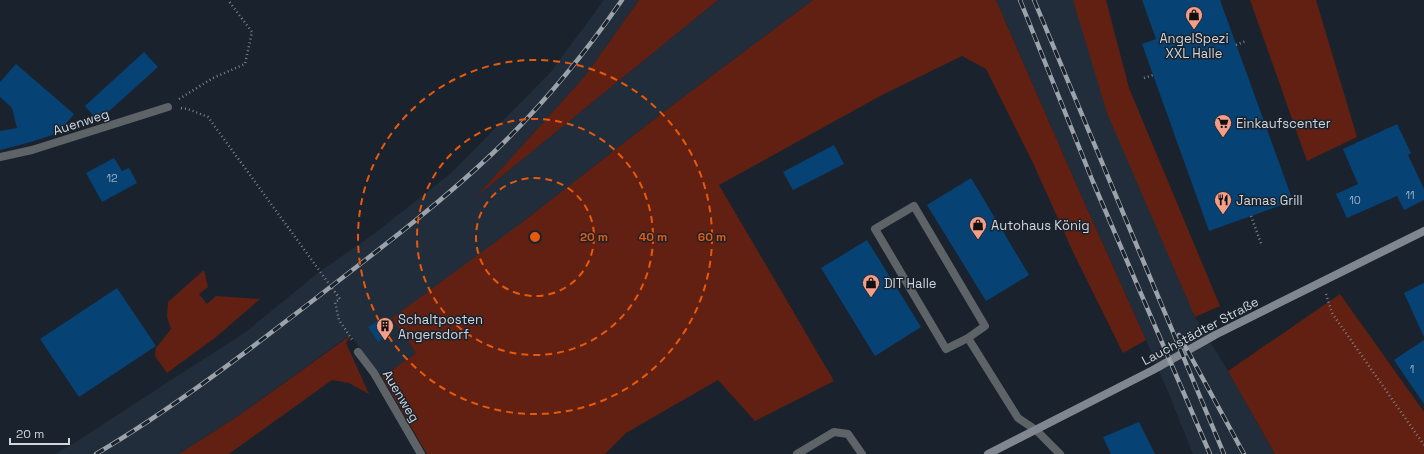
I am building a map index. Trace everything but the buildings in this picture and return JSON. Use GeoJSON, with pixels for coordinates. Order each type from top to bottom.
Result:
{"type":"FeatureCollection","features":[{"type":"Feature","properties":{"kind":"main road","name":"Lauchstädter Straße"},"geometry":{"type":"LineString","coordinates":[[988,454],[1153,370],[1215,335],[1322,280],[1424,231]]}},
{"type":"Feature","properties":{"kind":"street","name":"Auenweg"},"geometry":{"type":"LineString","coordinates":[[0,157],[32,150],[168,107]]}},
{"type":"Feature","properties":{"kind":"street"},"geometry":{"type":"LineString","coordinates":[[914,206],[985,326],[968,338],[946,349],[875,229],[914,206]]}},
{"type":"Feature","properties":{"kind":"street"},"geometry":{"type":"LineString","coordinates":[[968,338],[1018,418],[1036,430],[1060,454]]}},
{"type":"Feature","properties":{"kind":"street","name":"Auenweg"},"geometry":{"type":"LineString","coordinates":[[358,352],[374,373],[421,454]]}},
{"type":"Feature","properties":{"kind":"street"},"geometry":{"type":"LineString","coordinates":[[797,454],[834,432],[848,434],[862,454]]}},
{"type":"Feature","properties":{"kind":"path"},"geometry":{"type":"LineString","coordinates":[[168,107],[213,78],[245,64],[252,32],[228,0]]}},
{"type":"Feature","properties":{"kind":"path"},"geometry":{"type":"LineString","coordinates":[[1236,45],[1246,42]]}},
{"type":"Feature","properties":{"kind":"path"},"geometry":{"type":"LineString","coordinates":[[1144,78],[1153,75]]}},
{"type":"Feature","properties":{"kind":"path"},"geometry":{"type":"LineString","coordinates":[[168,107],[188,109],[208,117],[319,272]]}},
{"type":"Feature","properties":{"kind":"path"},"geometry":{"type":"LineString","coordinates":[[1252,216],[1262,246]]}},
{"type":"Feature","properties":{"kind":"path"},"geometry":{"type":"LineString","coordinates":[[1322,280],[1332,313],[1424,445]]}},
{"type":"Feature","properties":{"kind":"shaded area"},"geometry":{"type":"Polygon","coordinates":[[[604,0],[639,0],[585,76],[479,194],[718,0],[813,0],[670,107],[520,224],[416,353],[382,377],[350,335],[241,414],[179,454],[55,454],[247,331],[319,272],[374,234],[451,173],[550,73],[604,0]]]}},
{"type":"Feature","properties":{"kind":"shaded area"},"geometry":{"type":"Polygon","coordinates":[[[639,0],[718,0],[476,197],[585,76],[639,0]]]}},
{"type":"Feature","properties":{"kind":"shaded area"},"geometry":{"type":"Polygon","coordinates":[[[813,0],[996,0],[1146,340],[1123,353],[1073,252],[1033,163],[986,69],[962,56],[882,95],[719,185],[834,381],[755,421],[718,380],[626,433],[605,454],[427,454],[382,377],[416,353],[392,318],[520,224],[670,107],[813,0]]]}},
{"type":"Feature","properties":{"kind":"shaded area"},"geometry":{"type":"Polygon","coordinates":[[[996,0],[1082,0],[1195,317],[1228,371],[1275,454],[1193,454],[1146,340],[996,0]]]}},
{"type":"Feature","properties":{"kind":"shaded area"},"geometry":{"type":"Polygon","coordinates":[[[1073,0],[1106,0],[1129,88],[1220,306],[1195,317],[1107,113],[1073,0]]]}},
{"type":"Feature","properties":{"kind":"shaded area"},"geometry":{"type":"Polygon","coordinates":[[[1250,0],[1316,0],[1357,137],[1307,161],[1250,0]]]}},
{"type":"Feature","properties":{"kind":"shaded area"},"geometry":{"type":"Polygon","coordinates":[[[204,270],[208,287],[199,294],[207,304],[216,296],[260,299],[216,337],[167,373],[155,356],[156,348],[171,329],[167,317],[168,302],[204,270]]]}},
{"type":"Feature","properties":{"kind":"shaded area"},"geometry":{"type":"Polygon","coordinates":[[[1340,294],[1424,412],[1424,454],[1275,454],[1228,371],[1340,294]]]}},
{"type":"Feature","properties":{"kind":"shaded area"},"geometry":{"type":"Polygon","coordinates":[[[351,335],[346,343],[369,394],[349,383],[332,380],[229,454],[179,454],[241,414],[351,335]]]}},
{"type":"Feature","properties":{"kind":"railway"},"geometry":{"type":"LineString","coordinates":[[96,454],[152,419],[232,362],[427,211],[493,153],[545,99],[593,41],[622,0]]}},
{"type":"Feature","properties":{"kind":"railway"},"geometry":{"type":"LineString","coordinates":[[1020,0],[1093,182],[1210,454]]}},
{"type":"Feature","properties":{"kind":"railway"},"geometry":{"type":"LineString","coordinates":[[1034,0],[1224,454]]}},
{"type":"Feature","properties":{"kind":"railway"},"geometry":{"type":"LineString","coordinates":[[1179,335],[1244,454]]}},
{"type":"Feature","properties":{"kind":"place","name":"AngelSpezi XXL Halle"},"geometry":{"type":"Point","coordinates":[1194,30]}},
{"type":"Feature","properties":{"kind":"place","name":"Einkaufscenter"},"geometry":{"type":"Point","coordinates":[1223,138]}},
{"type":"Feature","properties":{"kind":"place","name":"Jamas Grill"},"geometry":{"type":"Point","coordinates":[1223,215]}},
{"type":"Feature","properties":{"kind":"place","name":"Autohaus König"},"geometry":{"type":"Point","coordinates":[978,240]}},
{"type":"Feature","properties":{"kind":"place","name":"DIT Halle"},"geometry":{"type":"Point","coordinates":[871,298]}},
{"type":"Feature","properties":{"kind":"place","name":"Schaltposten Angersdorf"},"geometry":{"type":"Point","coordinates":[385,341]}}]}
